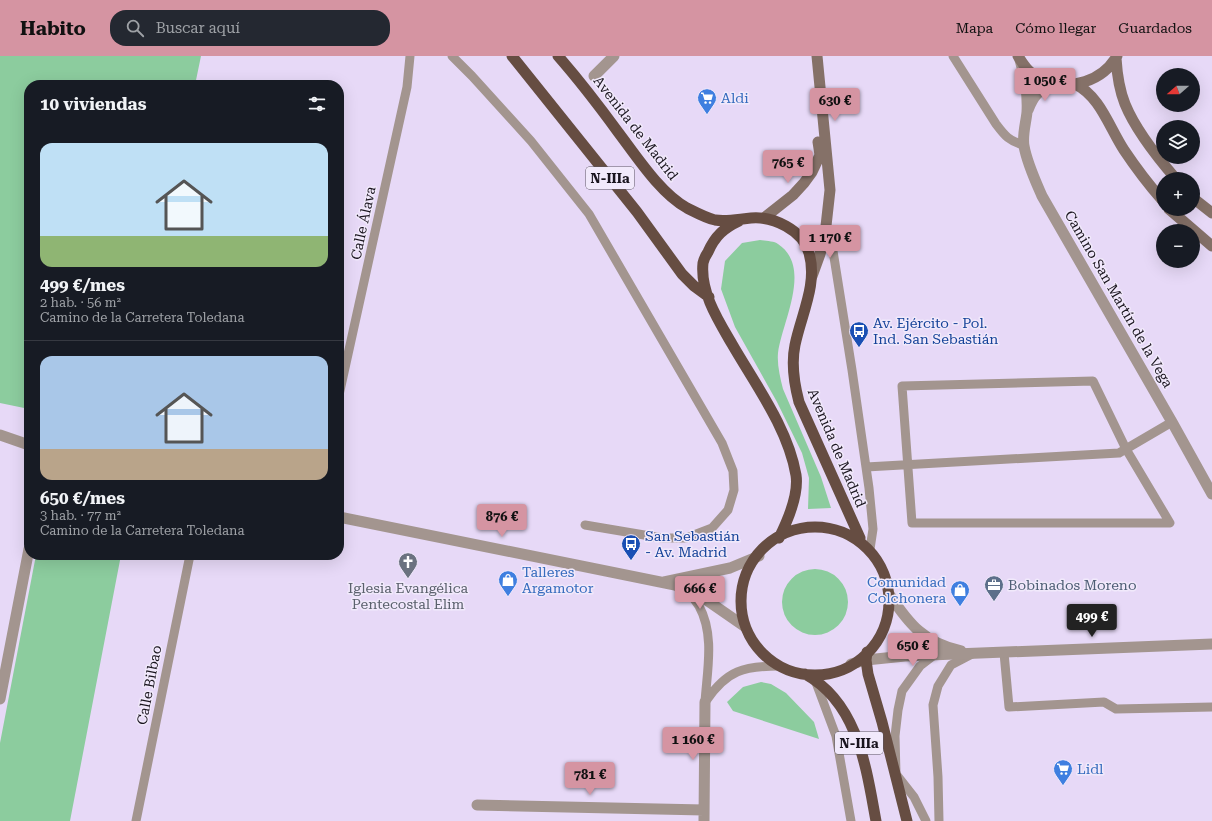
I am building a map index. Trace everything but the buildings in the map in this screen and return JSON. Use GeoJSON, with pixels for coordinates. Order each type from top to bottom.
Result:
{"type":"FeatureCollection","features":[{"type":"Feature","properties":{"kind":"highway","name":"N-IIIa"},"geometry":{"type":"LineString","coordinates":[[512,56],[637,212],[682,274],[694,286],[709,297]]}},
{"type":"Feature","properties":{"kind":"highway","name":"Avenida de Madrid"},"geometry":{"type":"LineString","coordinates":[[558,56],[584,86],[649,173],[665,191],[686,207],[715,220],[764,218],[786,226],[804,242],[809,252],[812,276],[794,346],[794,382],[799,402],[860,538]]}},
{"type":"Feature","properties":{"kind":"highway","name":"N-IIIa"},"geometry":{"type":"LineString","coordinates":[[740,220],[720,232],[712,243],[703,261],[704,279],[716,316],[773,414],[788,448],[796,476],[794,497],[789,518],[779,538]]}},
{"type":"Feature","properties":{"kind":"highway","name":"N-IIIa"},"geometry":{"type":"LineString","coordinates":[[810,676],[839,670],[866,656],[883,631],[888,614],[889,594],[886,577],[879,562],[870,549],[860,538],[844,531],[818,527],[794,531],[779,538],[753,563],[746,574],[742,588],[741,607],[744,626],[750,638],[763,656],[789,670],[810,676],[831,694],[845,712],[857,737],[868,777],[876,821]]}},
{"type":"Feature","properties":{"kind":"highway","name":"N-IIIa"},"geometry":{"type":"LineString","coordinates":[[866,656],[868,674],[896,774],[907,821]]}},
{"type":"Feature","properties":{"kind":"main road"},"geometry":{"type":"LineString","coordinates":[[764,218],[793,195],[804,183],[812,172],[820,155],[809,56]]}},
{"type":"Feature","properties":{"kind":"main road"},"geometry":{"type":"LineString","coordinates":[[812,276],[825,235],[830,190],[817,56]]}},
{"type":"Feature","properties":{"kind":"main road"},"geometry":{"type":"LineString","coordinates":[[1019,58],[1029,71],[1038,78],[1063,85],[1092,80],[1099,75],[1116,57]]}},
{"type":"Feature","properties":{"kind":"main road"},"geometry":{"type":"LineString","coordinates":[[1116,57],[1120,88],[1125,104],[1134,122],[1170,172]]}},
{"type":"Feature","properties":{"kind":"main road"},"geometry":{"type":"LineString","coordinates":[[1075,84],[1096,101],[1114,133],[1141,175],[1156,193]]}},
{"type":"Feature","properties":{"kind":"main road"},"geometry":{"type":"LineString","coordinates":[[1200,204],[1212,213]]}},
{"type":"Feature","properties":{"kind":"main road"},"geometry":{"type":"LineString","coordinates":[[1177,216],[1212,246]]}},
{"type":"Feature","properties":{"kind":"street"},"geometry":{"type":"LineString","coordinates":[[594,76],[614,56]]}},
{"type":"Feature","properties":{"kind":"street","name":"Camino San Martín de la Vega"},"geometry":{"type":"LineString","coordinates":[[1019,58],[1026,86],[1027,112],[1024,144],[1032,174],[1042,196],[1212,494]]}},
{"type":"Feature","properties":{"kind":"street","name":"Camino San Martín de la Vega"},"geometry":{"type":"LineString","coordinates":[[1027,112],[1033,97],[1038,92],[1045,87],[1056,84]]}},
{"type":"Feature","properties":{"kind":"street"},"geometry":{"type":"LineString","coordinates":[[0,434],[24,444]]}},
{"type":"Feature","properties":{"kind":"street"},"geometry":{"type":"LineString","coordinates":[[0,442],[24,445]]}},
{"type":"Feature","properties":{"kind":"street"},"geometry":{"type":"LineString","coordinates":[[344,518],[675,585],[690,594],[710,602],[744,626]]}},
{"type":"Feature","properties":{"kind":"street"},"geometry":{"type":"LineString","coordinates":[[661,582],[730,568],[759,556]]}},
{"type":"Feature","properties":{"kind":"street"},"geometry":{"type":"LineString","coordinates":[[0,699],[27,560]]}},
{"type":"Feature","properties":{"kind":"street"},"geometry":{"type":"LineString","coordinates":[[889,594],[912,626],[922,634],[944,646],[973,654]]}},
{"type":"Feature","properties":{"kind":"street"},"geometry":{"type":"LineString","coordinates":[[866,656],[933,656],[1212,644]]}},
{"type":"Feature","properties":{"kind":"street"},"geometry":{"type":"LineString","coordinates":[[704,821],[705,702]]}},
{"type":"Feature","properties":{"kind":"street"},"geometry":{"type":"LineString","coordinates":[[476,805],[704,810]]}},
{"type":"Feature","properties":{"kind":"lane","name":"Calle Álava"},"geometry":{"type":"LineString","coordinates":[[344,372],[407,87],[410,56]]}},
{"type":"Feature","properties":{"kind":"lane"},"geometry":{"type":"LineString","coordinates":[[452,56],[531,141],[589,214],[722,443],[733,471],[734,490],[728,510],[712,528],[686,538],[662,538],[585,525]]}},
{"type":"Feature","properties":{"kind":"lane"},"geometry":{"type":"LineString","coordinates":[[953,56],[996,124],[1004,134],[1012,142],[1024,144]]}},
{"type":"Feature","properties":{"kind":"lane"},"geometry":{"type":"LineString","coordinates":[[825,235],[833,250],[866,467],[873,529],[870,549]]}},
{"type":"Feature","properties":{"kind":"lane"},"geometry":{"type":"LineString","coordinates":[[1093,381],[1126,449],[1170,524],[912,523],[902,386],[1093,381]]}},
{"type":"Feature","properties":{"kind":"lane"},"geometry":{"type":"LineString","coordinates":[[866,467],[1119,453],[1172,422]]}},
{"type":"Feature","properties":{"kind":"lane","name":"Calle Bilbao"},"geometry":{"type":"LineString","coordinates":[[136,821],[189,560]]}},
{"type":"Feature","properties":{"kind":"lane"},"geometry":{"type":"LineString","coordinates":[[690,594],[699,606],[704,619],[707,637],[709,653],[705,702]]}},
{"type":"Feature","properties":{"kind":"lane"},"geometry":{"type":"LineString","coordinates":[[1004,653],[1008,707],[1104,702],[1116,709],[1212,707]]}},
{"type":"Feature","properties":{"kind":"lane"},"geometry":{"type":"LineString","coordinates":[[940,821],[933,705],[938,686],[951,665],[973,654]]}},
{"type":"Feature","properties":{"kind":"lane"},"geometry":{"type":"LineString","coordinates":[[926,821],[914,797],[896,774],[895,736],[902,691],[920,666],[933,656]]}},
{"type":"Feature","properties":{"kind":"lane"},"geometry":{"type":"LineString","coordinates":[[705,702],[718,684],[734,673],[750,668],[780,666]]}},
{"type":"Feature","properties":{"kind":"lane"},"geometry":{"type":"LineString","coordinates":[[810,676],[836,736],[850,821]]}},
{"type":"Feature","properties":{"kind":"green space"},"geometry":{"type":"Polygon","coordinates":[[[0,56],[201,56],[196,80],[24,80],[24,408],[0,403],[0,56]]]}},
{"type":"Feature","properties":{"kind":"green space"},"geometry":{"type":"Polygon","coordinates":[[[760,240],[778,244],[788,254],[793,266],[793,296],[778,353],[779,371],[783,389],[821,477],[831,508],[808,509],[809,478],[802,453],[777,402],[735,327],[721,289],[725,261],[742,243],[760,240]]]}},
{"type":"Feature","properties":{"kind":"green space"},"geometry":{"type":"Polygon","coordinates":[[[35,560],[120,560],[70,821],[0,821],[0,743],[35,560]]]}},
{"type":"Feature","properties":{"kind":"green space"},"geometry":{"type":"Polygon","coordinates":[[[815,569],[828,572],[838,579],[845,589],[848,602],[845,615],[838,625],[828,632],[815,635],[802,632],[792,625],[785,615],[782,602],[785,589],[792,579],[802,572],[815,569]]]}},
{"type":"Feature","properties":{"kind":"green space"},"geometry":{"type":"Polygon","coordinates":[[[761,682],[771,684],[786,693],[814,722],[819,739],[733,711],[727,702],[743,687],[761,682]]]}},
{"type":"Feature","properties":{"kind":"place","name":"Aldi"},"geometry":{"type":"Point","coordinates":[707,115]}},
{"type":"Feature","properties":{"kind":"place","name":"Av. Ejército - Pol. Ind. San Sebastián"},"geometry":{"type":"Point","coordinates":[859,348]}},
{"type":"Feature","properties":{"kind":"place","name":"San Sebastián - Av. Madrid"},"geometry":{"type":"Point","coordinates":[631,561]}},
{"type":"Feature","properties":{"kind":"place","name":"Iglesia Evangélica Pentecostal Elim"},"geometry":{"type":"Point","coordinates":[408,579]}},
{"type":"Feature","properties":{"kind":"place","name":"Talleres Argamotor"},"geometry":{"type":"Point","coordinates":[508,597]}},
{"type":"Feature","properties":{"kind":"place","name":"Bobinados Moreno"},"geometry":{"type":"Point","coordinates":[994,602]}},
{"type":"Feature","properties":{"kind":"place","name":"Comunidad Colchonera"},"geometry":{"type":"Point","coordinates":[960,607]}},
{"type":"Feature","properties":{"kind":"place","name":"Lidl"},"geometry":{"type":"Point","coordinates":[1063,786]}}]}
